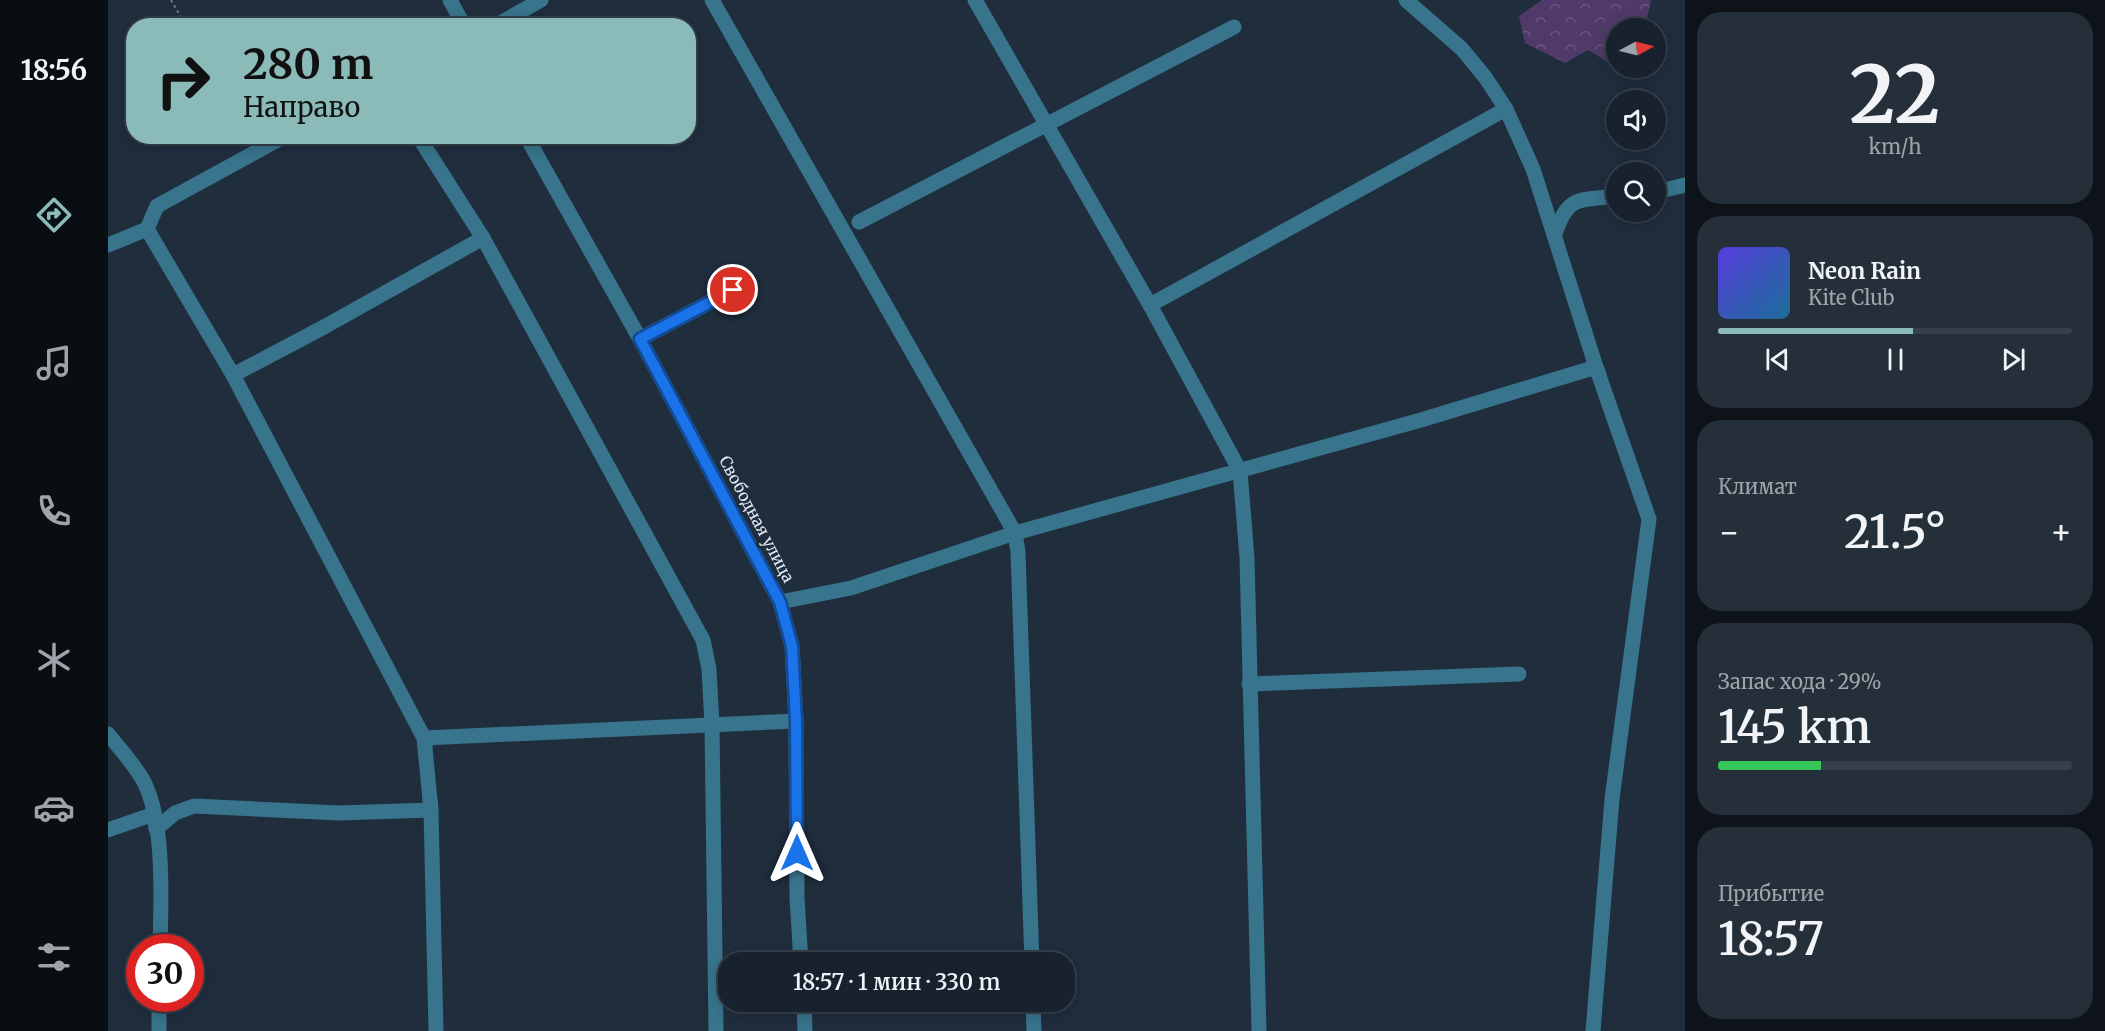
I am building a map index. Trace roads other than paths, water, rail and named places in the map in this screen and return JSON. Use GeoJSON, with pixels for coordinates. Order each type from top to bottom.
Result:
{"type":"FeatureCollection","features":[{"type":"Feature","properties":{"kind":"street"},"geometry":{"type":"LineString","coordinates":[[450,0],[460,18]]}},
{"type":"Feature","properties":{"kind":"street"},"geometry":{"type":"LineString","coordinates":[[509,18],[541,0]]}},
{"type":"Feature","properties":{"kind":"street"},"geometry":{"type":"LineString","coordinates":[[712,0],[1015,533],[1018,552],[1032,952]]}},
{"type":"Feature","properties":{"kind":"street"},"geometry":{"type":"LineString","coordinates":[[975,0],[1150,305],[1240,471],[1246,558],[1259,1031]]}},
{"type":"Feature","properties":{"kind":"street"},"geometry":{"type":"LineString","coordinates":[[1406,0],[1462,49],[1485,77],[1506,109],[1533,168],[1596,367],[1649,519],[1612,799],[1593,1031]]}},
{"type":"Feature","properties":{"kind":"street"},"geometry":{"type":"LineString","coordinates":[[859,222],[1234,27]]}},
{"type":"Feature","properties":{"kind":"street"},"geometry":{"type":"LineString","coordinates":[[1150,305],[1506,109]]}},
{"type":"Feature","properties":{"kind":"street"},"geometry":{"type":"LineString","coordinates":[[108,245],[147,229],[158,206],[270,144]]}},
{"type":"Feature","properties":{"kind":"street"},"geometry":{"type":"LineString","coordinates":[[423,144],[483,238],[703,640],[709,669],[712,725],[716,1031]]}},
{"type":"Feature","properties":{"kind":"street","name":"Свободная улица"},"geometry":{"type":"LineString","coordinates":[[530,144],[640,339],[780,602],[792,646],[796,721],[797,897],[800,952]]}},
{"type":"Feature","properties":{"kind":"street"},"geometry":{"type":"LineString","coordinates":[[1666,190],[1685,185]]}},
{"type":"Feature","properties":{"kind":"street"},"geometry":{"type":"LineString","coordinates":[[1555,234],[1563,211],[1569,205],[1578,201],[1606,197]]}},
{"type":"Feature","properties":{"kind":"street"},"geometry":{"type":"LineString","coordinates":[[147,229],[233,375],[424,738],[431,810],[436,1031]]}},
{"type":"Feature","properties":{"kind":"street"},"geometry":{"type":"LineString","coordinates":[[233,375],[483,238]]}},
{"type":"Feature","properties":{"kind":"street"},"geometry":{"type":"LineString","coordinates":[[640,339],[733,290]]}},
{"type":"Feature","properties":{"kind":"street"},"geometry":{"type":"LineString","coordinates":[[780,602],[851,588],[1015,533],[1240,471],[1596,367]]}},
{"type":"Feature","properties":{"kind":"street"},"geometry":{"type":"LineString","coordinates":[[1249,684],[1519,674]]}},
{"type":"Feature","properties":{"kind":"street"},"geometry":{"type":"LineString","coordinates":[[424,738],[796,721]]}},
{"type":"Feature","properties":{"kind":"street"},"geometry":{"type":"LineString","coordinates":[[108,734],[144,783],[155,821],[161,889],[160,934]]}},
{"type":"Feature","properties":{"kind":"street"},"geometry":{"type":"LineString","coordinates":[[108,830],[155,821],[194,806],[339,813],[431,810]]}},
{"type":"Feature","properties":{"kind":"street"},"geometry":{"type":"LineString","coordinates":[[159,1012],[159,1031]]}},
{"type":"Feature","properties":{"kind":"street"},"geometry":{"type":"LineString","coordinates":[[804,1012],[805,1031]]}},
{"type":"Feature","properties":{"kind":"street"},"geometry":{"type":"LineString","coordinates":[[1033,1012],[1034,1031]]}}]}
